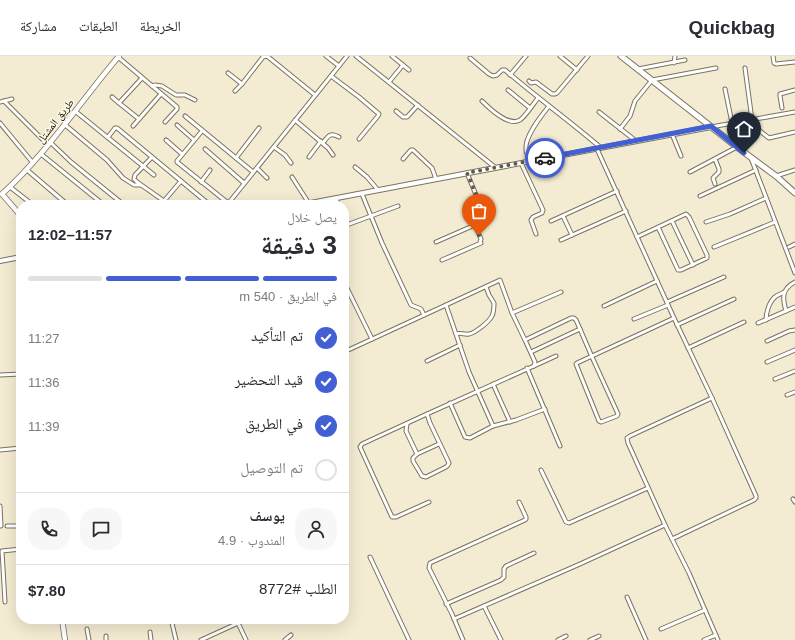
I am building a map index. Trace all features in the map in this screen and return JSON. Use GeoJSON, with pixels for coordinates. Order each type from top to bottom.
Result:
{"type":"FeatureCollection","features":[{"type":"Feature","properties":{"kind":"main road"},"geometry":{"type":"LineString","coordinates":[[621,56],[736,147],[776,176],[795,193]]}},
{"type":"Feature","properties":{"kind":"main road","name":"طريق المشتل"},"geometry":{"type":"LineString","coordinates":[[1,193],[27,170],[41,154],[118,57]]}},
{"type":"Feature","properties":{"kind":"main road"},"geometry":{"type":"LineString","coordinates":[[1,193],[16,210]]}},
{"type":"Feature","properties":{"kind":"main road"},"geometry":{"type":"LineString","coordinates":[[63,624],[65,640]]}},
{"type":"Feature","properties":{"kind":"street"},"geometry":{"type":"LineString","coordinates":[[235,91],[263,57],[267,56],[315,95]]}},
{"type":"Feature","properties":{"kind":"street"},"geometry":{"type":"LineString","coordinates":[[326,56],[339,66]]}},
{"type":"Feature","properties":{"kind":"street"},"geometry":{"type":"LineString","coordinates":[[230,200],[347,56]]}},
{"type":"Feature","properties":{"kind":"street"},"geometry":{"type":"LineString","coordinates":[[356,56],[496,168]]}},
{"type":"Feature","properties":{"kind":"street"},"geometry":{"type":"LineString","coordinates":[[392,56],[409,70]]}},
{"type":"Feature","properties":{"kind":"street"},"geometry":{"type":"LineString","coordinates":[[510,75],[526,56]]}},
{"type":"Feature","properties":{"kind":"street"},"geometry":{"type":"LineString","coordinates":[[560,56],[577,70]]}},
{"type":"Feature","properties":{"kind":"street"},"geometry":{"type":"LineString","coordinates":[[529,81],[531,83],[536,82],[552,94],[555,94],[588,56]]}},
{"type":"Feature","properties":{"kind":"street"},"geometry":{"type":"LineString","coordinates":[[674,62],[675,56]]}},
{"type":"Feature","properties":{"kind":"street"},"geometry":{"type":"LineString","coordinates":[[773,56],[774,63],[776,64],[795,62]]}},
{"type":"Feature","properties":{"kind":"street"},"geometry":{"type":"LineString","coordinates":[[118,57],[177,107],[177,109],[165,122]]}},
{"type":"Feature","properties":{"kind":"street"},"geometry":{"type":"LineString","coordinates":[[470,58],[493,76],[497,75],[503,69],[578,128],[599,148],[637,237],[756,495],[754,500],[672,539]]}},
{"type":"Feature","properties":{"kind":"street"},"geometry":{"type":"LineString","coordinates":[[638,69],[685,60]]}},
{"type":"Feature","properties":{"kind":"street"},"geometry":{"type":"LineString","coordinates":[[390,82],[403,66]]}},
{"type":"Feature","properties":{"kind":"street"},"geometry":{"type":"LineString","coordinates":[[620,129],[630,116],[635,101],[652,80],[716,68]]}},
{"type":"Feature","properties":{"kind":"street"},"geometry":{"type":"LineString","coordinates":[[745,68],[752,120]]}},
{"type":"Feature","properties":{"kind":"street"},"geometry":{"type":"LineString","coordinates":[[228,73],[242,84]]}},
{"type":"Feature","properties":{"kind":"street"},"geometry":{"type":"LineString","coordinates":[[331,76],[360,97],[379,114],[359,139]]}},
{"type":"Feature","properties":{"kind":"street"},"geometry":{"type":"LineString","coordinates":[[119,103],[142,78]]}},
{"type":"Feature","properties":{"kind":"street"},"geometry":{"type":"LineString","coordinates":[[152,86],[162,86],[176,95],[185,95],[195,100]]}},
{"type":"Feature","properties":{"kind":"street"},"geometry":{"type":"LineString","coordinates":[[725,89],[732,123]]}},
{"type":"Feature","properties":{"kind":"street"},"geometry":{"type":"LineString","coordinates":[[508,90],[530,108]]}},
{"type":"Feature","properties":{"kind":"street"},"geometry":{"type":"LineString","coordinates":[[782,108],[780,94],[795,90]]}},
{"type":"Feature","properties":{"kind":"street"},"geometry":{"type":"LineString","coordinates":[[133,126],[160,94]]}},
{"type":"Feature","properties":{"kind":"street"},"geometry":{"type":"LineString","coordinates":[[112,98],[139,120]]}},
{"type":"Feature","properties":{"kind":"street"},"geometry":{"type":"LineString","coordinates":[[482,101],[497,114],[515,122],[521,119],[538,98]]}},
{"type":"Feature","properties":{"kind":"street"},"geometry":{"type":"LineString","coordinates":[[2,101],[12,99]]}},
{"type":"Feature","properties":{"kind":"street"},"geometry":{"type":"LineString","coordinates":[[2,101],[71,162],[118,200]]}},
{"type":"Feature","properties":{"kind":"street"},"geometry":{"type":"LineString","coordinates":[[396,111],[407,117],[418,105]]}},
{"type":"Feature","properties":{"kind":"street"},"geometry":{"type":"LineString","coordinates":[[534,160],[526,151],[527,140],[535,125],[549,106]]}},
{"type":"Feature","properties":{"kind":"street"},"geometry":{"type":"LineString","coordinates":[[76,111],[154,175]]}},
{"type":"Feature","properties":{"kind":"street"},"geometry":{"type":"LineString","coordinates":[[598,112],[636,141]]}},
{"type":"Feature","properties":{"kind":"street"},"geometry":{"type":"LineString","coordinates":[[327,200],[711,126],[795,112]]}},
{"type":"Feature","properties":{"kind":"street"},"geometry":{"type":"LineString","coordinates":[[185,116],[253,172]]}},
{"type":"Feature","properties":{"kind":"street"},"geometry":{"type":"LineString","coordinates":[[295,120],[322,142],[333,155]]}},
{"type":"Feature","properties":{"kind":"street"},"geometry":{"type":"LineString","coordinates":[[747,120],[769,138],[795,132]]}},
{"type":"Feature","properties":{"kind":"street"},"geometry":{"type":"LineString","coordinates":[[0,123],[33,163]]}},
{"type":"Feature","properties":{"kind":"street"},"geometry":{"type":"LineString","coordinates":[[64,124],[107,160],[123,178],[134,185],[141,185]]}},
{"type":"Feature","properties":{"kind":"street"},"geometry":{"type":"LineString","coordinates":[[177,125],[194,140]]}},
{"type":"Feature","properties":{"kind":"street"},"geometry":{"type":"LineString","coordinates":[[108,137],[115,128],[117,128],[204,200]]}},
{"type":"Feature","properties":{"kind":"street"},"geometry":{"type":"LineString","coordinates":[[236,158],[259,128]]}},
{"type":"Feature","properties":{"kind":"street"},"geometry":{"type":"LineString","coordinates":[[202,131],[177,161],[222,200]]}},
{"type":"Feature","properties":{"kind":"street"},"geometry":{"type":"LineString","coordinates":[[308,157],[328,136],[334,134],[339,137]]}},
{"type":"Feature","properties":{"kind":"street"},"geometry":{"type":"LineString","coordinates":[[672,134],[681,156]]}},
{"type":"Feature","properties":{"kind":"street"},"geometry":{"type":"LineString","coordinates":[[166,140],[182,154]]}},
{"type":"Feature","properties":{"kind":"street"},"geometry":{"type":"LineString","coordinates":[[274,147],[285,155],[291,163]]}},
{"type":"Feature","properties":{"kind":"street"},"geometry":{"type":"LineString","coordinates":[[690,172],[736,147]]}},
{"type":"Feature","properties":{"kind":"street"},"geometry":{"type":"LineString","coordinates":[[205,149],[244,183]]}},
{"type":"Feature","properties":{"kind":"street"},"geometry":{"type":"LineString","coordinates":[[403,159],[411,150],[413,150],[432,168],[436,179]]}},
{"type":"Feature","properties":{"kind":"street"},"geometry":{"type":"LineString","coordinates":[[41,154],[98,200]]}},
{"type":"Feature","properties":{"kind":"street"},"geometry":{"type":"LineString","coordinates":[[152,157],[134,177],[135,180],[141,185],[163,200]]}},
{"type":"Feature","properties":{"kind":"street"},"geometry":{"type":"LineString","coordinates":[[751,158],[795,273]]}},
{"type":"Feature","properties":{"kind":"street"},"geometry":{"type":"LineString","coordinates":[[715,159],[719,169],[713,178],[715,184]]}},
{"type":"Feature","properties":{"kind":"street"},"geometry":{"type":"LineString","coordinates":[[521,163],[543,210],[542,213],[533,217],[531,220],[536,234]]}},
{"type":"Feature","properties":{"kind":"street"},"geometry":{"type":"LineString","coordinates":[[257,168],[267,178]]}},
{"type":"Feature","properties":{"kind":"street"},"geometry":{"type":"LineString","coordinates":[[355,168],[367,177],[378,190]]}},
{"type":"Feature","properties":{"kind":"street"},"geometry":{"type":"LineString","coordinates":[[27,170],[62,200]]}},
{"type":"Feature","properties":{"kind":"street"},"geometry":{"type":"LineString","coordinates":[[201,182],[210,170]]}},
{"type":"Feature","properties":{"kind":"street"},"geometry":{"type":"LineString","coordinates":[[700,196],[756,170]]}},
{"type":"Feature","properties":{"kind":"street"},"geometry":{"type":"LineString","coordinates":[[776,176],[795,170]]}},
{"type":"Feature","properties":{"kind":"street"},"geometry":{"type":"LineString","coordinates":[[436,242],[484,221],[486,218],[467,173]]}},
{"type":"Feature","properties":{"kind":"street"},"geometry":{"type":"LineString","coordinates":[[292,177],[306,200]]}},
{"type":"Feature","properties":{"kind":"street"},"geometry":{"type":"LineString","coordinates":[[165,200],[181,181]]}},
{"type":"Feature","properties":{"kind":"street"},"geometry":{"type":"LineString","coordinates":[[10,186],[27,200]]}},
{"type":"Feature","properties":{"kind":"street"},"geometry":{"type":"LineString","coordinates":[[551,221],[617,191]]}},
{"type":"Feature","properties":{"kind":"street"},"geometry":{"type":"LineString","coordinates":[[362,194],[388,259],[411,305],[421,309],[424,315]]}},
{"type":"Feature","properties":{"kind":"street"},"geometry":{"type":"LineString","coordinates":[[706,222],[766,198]]}},
{"type":"Feature","properties":{"kind":"street"},"geometry":{"type":"LineString","coordinates":[[349,224],[398,206]]}},
{"type":"Feature","properties":{"kind":"street"},"geometry":{"type":"LineString","coordinates":[[561,240],[626,211]]}},
{"type":"Feature","properties":{"kind":"street"},"geometry":{"type":"LineString","coordinates":[[637,237],[672,220],[686,214],[689,217],[707,257],[706,259],[678,270],[658,227]]}},
{"type":"Feature","properties":{"kind":"street"},"geometry":{"type":"LineString","coordinates":[[563,216],[572,235]]}},
{"type":"Feature","properties":{"kind":"street"},"geometry":{"type":"LineString","coordinates":[[672,220],[693,265]]}},
{"type":"Feature","properties":{"kind":"street"},"geometry":{"type":"LineString","coordinates":[[714,248],[775,222]]}},
{"type":"Feature","properties":{"kind":"street"},"geometry":{"type":"LineString","coordinates":[[442,260],[481,243],[481,239],[475,225]]}},
{"type":"Feature","properties":{"kind":"street"},"geometry":{"type":"LineString","coordinates":[[789,247],[795,244]]}},
{"type":"Feature","properties":{"kind":"street"},"geometry":{"type":"LineString","coordinates":[[0,261],[16,258]]}},
{"type":"Feature","properties":{"kind":"street"},"geometry":{"type":"LineString","coordinates":[[634,319],[724,277]]}},
{"type":"Feature","properties":{"kind":"street"},"geometry":{"type":"LineString","coordinates":[[349,350],[500,280],[512,313],[535,362],[534,366]]}},
{"type":"Feature","properties":{"kind":"street"},"geometry":{"type":"LineString","coordinates":[[604,306],[657,281]]}},
{"type":"Feature","properties":{"kind":"street"},"geometry":{"type":"LineString","coordinates":[[786,311],[783,296],[784,292],[788,286],[795,282]]}},
{"type":"Feature","properties":{"kind":"street"},"geometry":{"type":"LineString","coordinates":[[456,334],[461,332],[468,334],[472,333],[493,315],[494,303],[486,287]]}},
{"type":"Feature","properties":{"kind":"street"},"geometry":{"type":"LineString","coordinates":[[349,292],[372,339]]}},
{"type":"Feature","properties":{"kind":"street"},"geometry":{"type":"LineString","coordinates":[[512,313],[561,292]]}},
{"type":"Feature","properties":{"kind":"street"},"geometry":{"type":"LineString","coordinates":[[766,320],[766,314],[771,301],[774,297],[784,292]]}},
{"type":"Feature","properties":{"kind":"street"},"geometry":{"type":"LineString","coordinates":[[677,325],[734,298]]}},
{"type":"Feature","properties":{"kind":"street"},"geometry":{"type":"LineString","coordinates":[[446,305],[460,345],[493,426]]}},
{"type":"Feature","properties":{"kind":"street"},"geometry":{"type":"LineString","coordinates":[[758,323],[795,307]]}},
{"type":"Feature","properties":{"kind":"street"},"geometry":{"type":"LineString","coordinates":[[525,340],[571,318],[576,320],[592,357],[618,414],[601,422],[599,421],[576,365],[577,363],[592,357],[674,318]]}},
{"type":"Feature","properties":{"kind":"street"},"geometry":{"type":"LineString","coordinates":[[688,348],[744,322]]}},
{"type":"Feature","properties":{"kind":"street"},"geometry":{"type":"LineString","coordinates":[[531,352],[580,329]]}},
{"type":"Feature","properties":{"kind":"street"},"geometry":{"type":"LineString","coordinates":[[767,341],[789,330],[795,330]]}},
{"type":"Feature","properties":{"kind":"street"},"geometry":{"type":"LineString","coordinates":[[427,360],[460,345]]}},
{"type":"Feature","properties":{"kind":"street"},"geometry":{"type":"LineString","coordinates":[[767,362],[795,350]]}},
{"type":"Feature","properties":{"kind":"street"},"geometry":{"type":"LineString","coordinates":[[429,502],[396,517],[392,517],[360,449],[360,446],[556,356]]}},
{"type":"Feature","properties":{"kind":"street"},"geometry":{"type":"LineString","coordinates":[[527,368],[560,446]]}},
{"type":"Feature","properties":{"kind":"street"},"geometry":{"type":"LineString","coordinates":[[775,379],[795,371]]}},
{"type":"Feature","properties":{"kind":"street"},"geometry":{"type":"LineString","coordinates":[[0,376],[16,374]]}},
{"type":"Feature","properties":{"kind":"street"},"geometry":{"type":"LineString","coordinates":[[493,384],[510,422]]}},
{"type":"Feature","properties":{"kind":"street"},"geometry":{"type":"LineString","coordinates":[[787,396],[795,392]]}},
{"type":"Feature","properties":{"kind":"street"},"geometry":{"type":"LineString","coordinates":[[712,398],[628,437],[627,440],[665,525],[689,573],[718,640]]}},
{"type":"Feature","properties":{"kind":"street"},"geometry":{"type":"LineString","coordinates":[[450,404],[466,438],[470,438],[493,426],[510,422],[544,409]]}},
{"type":"Feature","properties":{"kind":"street"},"geometry":{"type":"LineString","coordinates":[[427,414],[439,444],[449,463],[446,467],[424,477],[413,461],[413,458],[417,454],[439,444]]}},
{"type":"Feature","properties":{"kind":"street"},"geometry":{"type":"LineString","coordinates":[[407,424],[406,431],[417,454]]}},
{"type":"Feature","properties":{"kind":"street"},"geometry":{"type":"LineString","coordinates":[[0,450],[16,448]]}},
{"type":"Feature","properties":{"kind":"street"},"geometry":{"type":"LineString","coordinates":[[541,470],[566,522],[569,524],[648,488]]}},
{"type":"Feature","properties":{"kind":"street"},"geometry":{"type":"LineString","coordinates":[[463,640],[429,568],[430,563],[525,520],[526,517],[519,502]]}},
{"type":"Feature","properties":{"kind":"street"},"geometry":{"type":"LineString","coordinates":[[0,506],[1,526]]}},
{"type":"Feature","properties":{"kind":"street"},"geometry":{"type":"LineString","coordinates":[[454,619],[665,525]]}},
{"type":"Feature","properties":{"kind":"street"},"geometry":{"type":"LineString","coordinates":[[7,526],[16,526]]}},
{"type":"Feature","properties":{"kind":"street"},"geometry":{"type":"LineString","coordinates":[[5,602],[1,551],[16,550]]}},
{"type":"Feature","properties":{"kind":"street"},"geometry":{"type":"LineString","coordinates":[[446,604],[501,580],[504,577],[504,569],[506,566],[534,553]]}},
{"type":"Feature","properties":{"kind":"street"},"geometry":{"type":"LineString","coordinates":[[370,557],[409,640]]}},
{"type":"Feature","properties":{"kind":"street"},"geometry":{"type":"LineString","coordinates":[[627,597],[646,640]]}},
{"type":"Feature","properties":{"kind":"street"},"geometry":{"type":"LineString","coordinates":[[484,606],[501,640]]}},
{"type":"Feature","properties":{"kind":"street"},"geometry":{"type":"LineString","coordinates":[[661,629],[705,610]]}},
{"type":"Feature","properties":{"kind":"street"},"geometry":{"type":"LineString","coordinates":[[172,624],[176,640]]}},
{"type":"Feature","properties":{"kind":"street"},"geometry":{"type":"LineString","coordinates":[[201,640],[236,624]]}},
{"type":"Feature","properties":{"kind":"street"},"geometry":{"type":"LineString","coordinates":[[238,624],[246,640]]}},
{"type":"Feature","properties":{"kind":"street"},"geometry":{"type":"LineString","coordinates":[[87,629],[89,640]]}},
{"type":"Feature","properties":{"kind":"street"},"geometry":{"type":"LineString","coordinates":[[150,632],[151,640]]}},
{"type":"Feature","properties":{"kind":"street"},"geometry":{"type":"LineString","coordinates":[[704,640],[716,635]]}},
{"type":"Feature","properties":{"kind":"street"},"geometry":{"type":"LineString","coordinates":[[285,640],[290,636]]}},
{"type":"Feature","properties":{"kind":"street"},"geometry":{"type":"LineString","coordinates":[[558,640],[566,636]]}},
{"type":"Feature","properties":{"kind":"street"},"geometry":{"type":"LineString","coordinates":[[590,640],[599,636]]}},
{"type":"Feature","properties":{"kind":"way so far"},"geometry":{"type":"LineString","coordinates":[[479,235],[475,225],[484,221],[486,218],[467,173],[545,158]]}},
{"type":"Feature","properties":{"kind":"route"},"geometry":{"type":"LineString","coordinates":[[545,158],[711,126],[744,153]]}}]}
